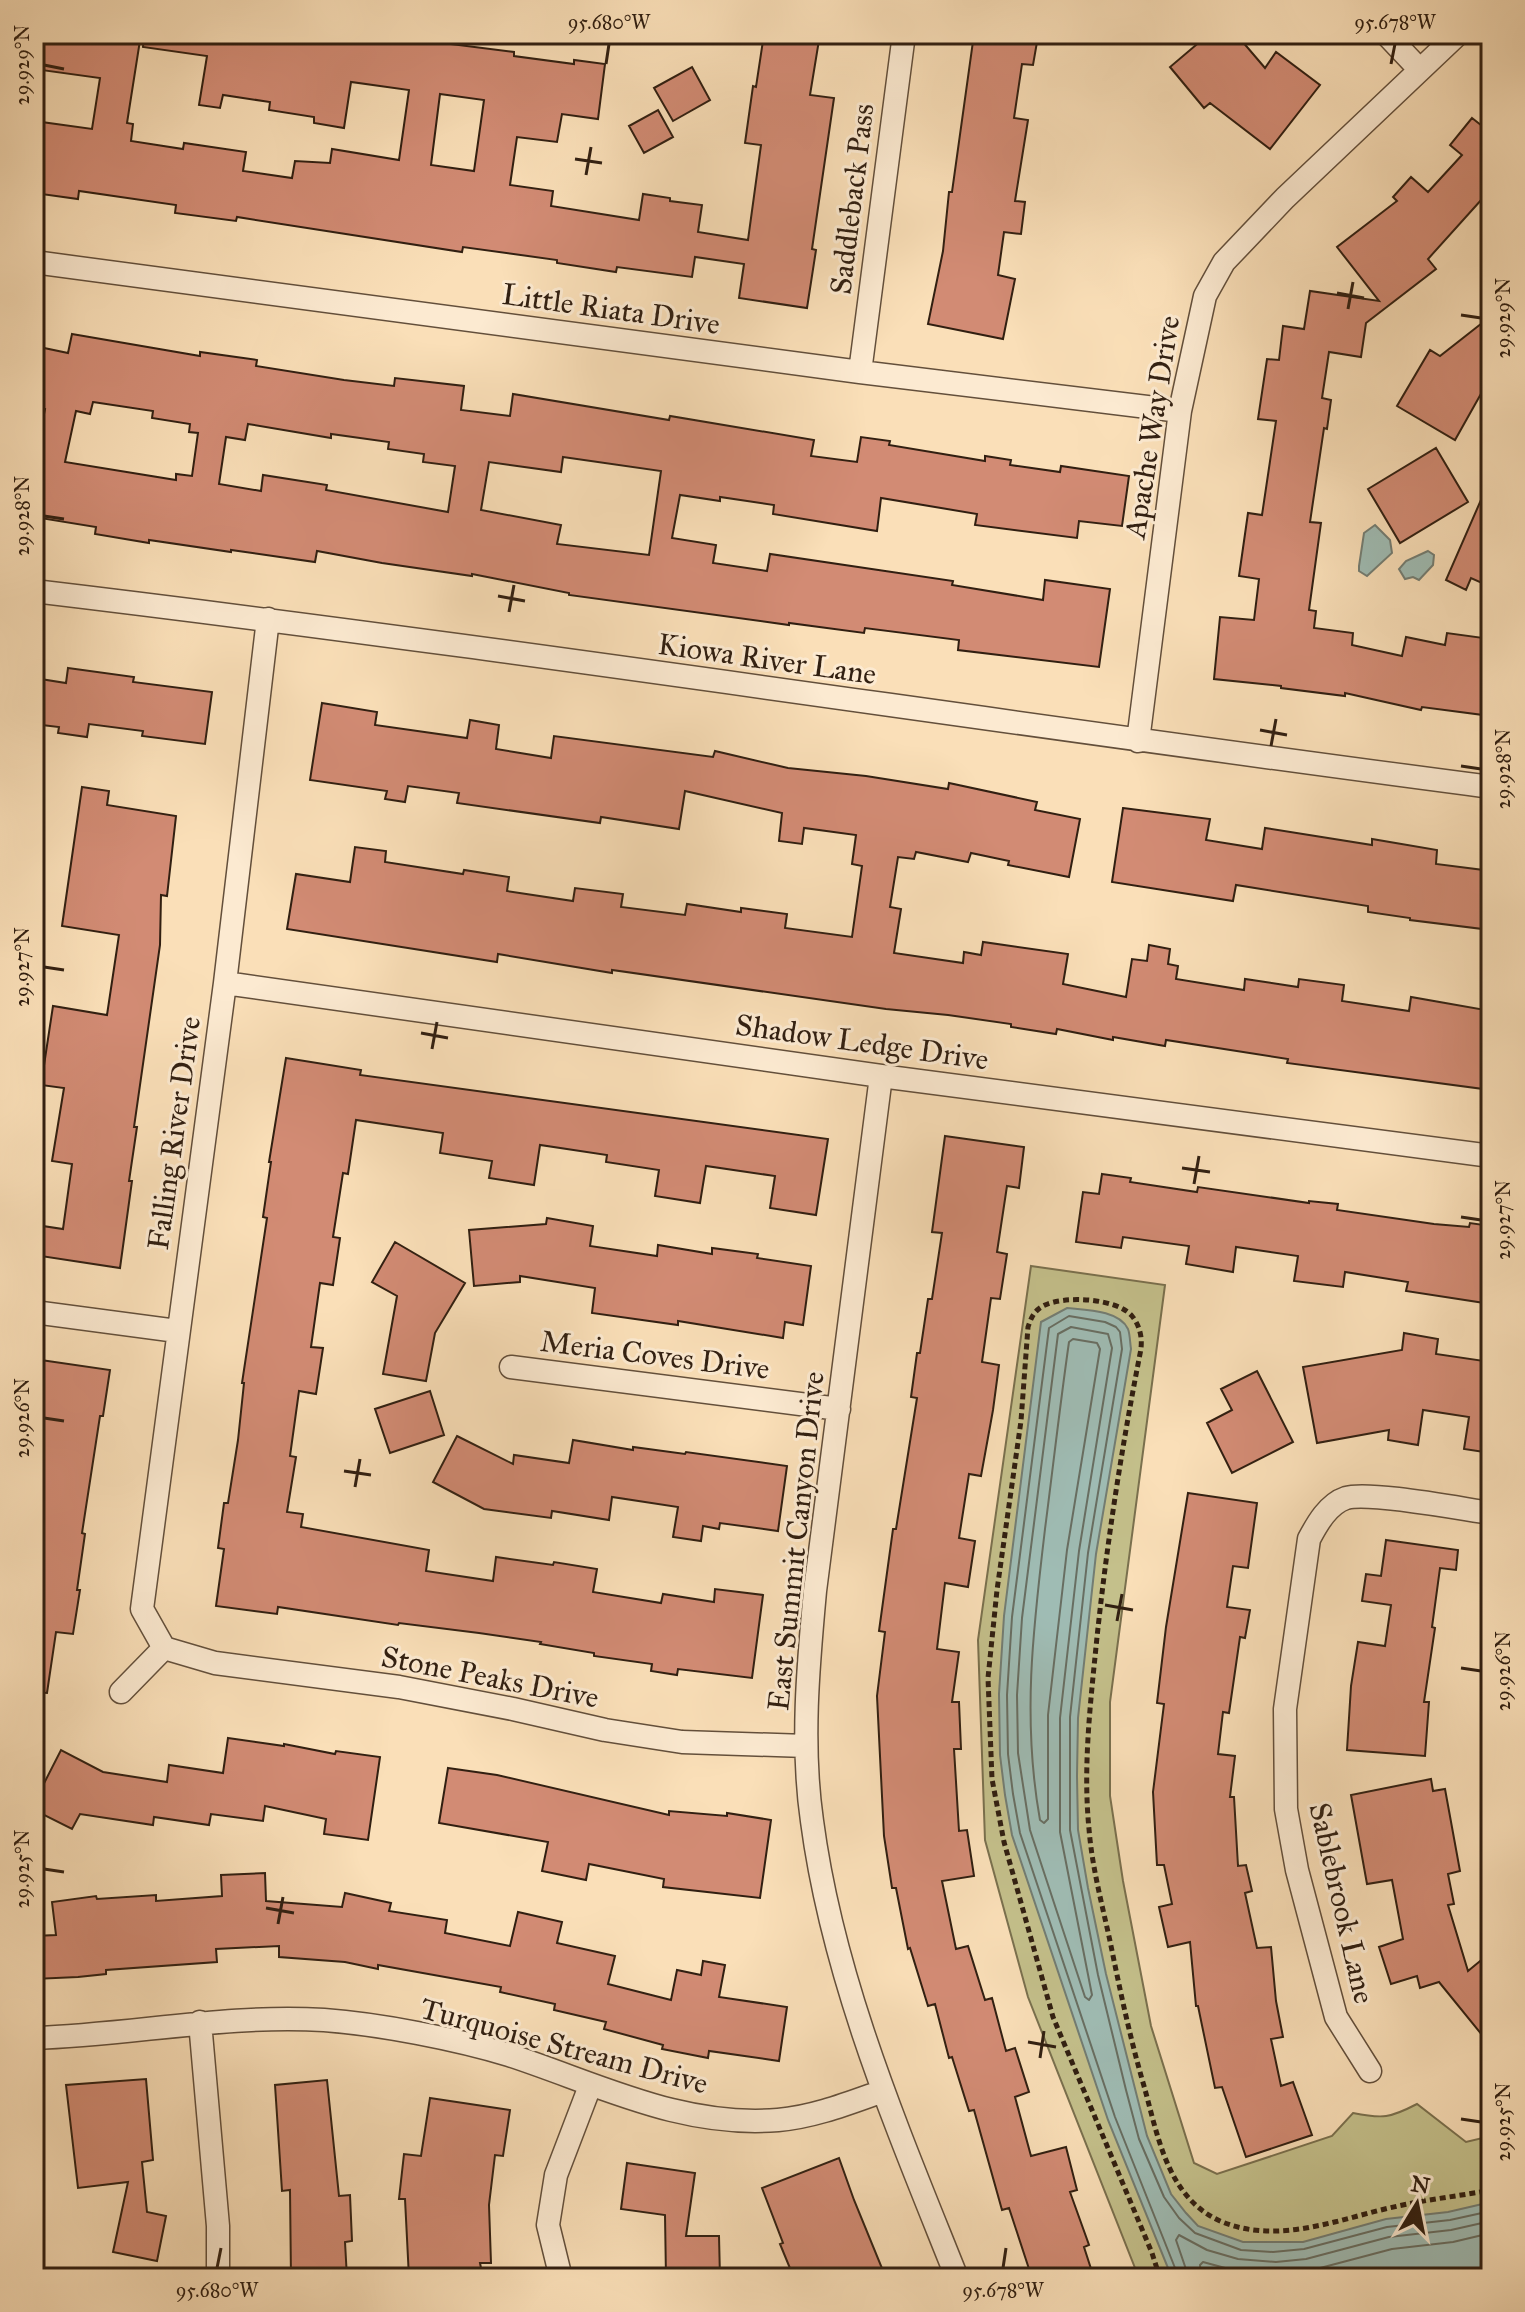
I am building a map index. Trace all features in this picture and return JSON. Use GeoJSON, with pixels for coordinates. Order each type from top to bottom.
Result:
{"type":"FeatureCollection","features":[{"type":"Feature","properties":{"kind":"street","name":"Saddleback Pass"},"geometry":{"type":"LineString","coordinates":[[860,372],[904,34]]}},
{"type":"Feature","properties":{"kind":"street"},"geometry":{"type":"LineString","coordinates":[[1386,34],[1420,70]]}},
{"type":"Feature","properties":{"kind":"street","name":"Apache Way Drive"},"geometry":{"type":"LineString","coordinates":[[1138,741],[1180,411],[1205,296],[1224,262],[1285,198],[1458,34]]}},
{"type":"Feature","properties":{"kind":"street","name":"Little Riata Drive"},"geometry":{"type":"LineString","coordinates":[[34,262],[860,372],[1180,411]]}},
{"type":"Feature","properties":{"kind":"street","name":"Kiowa River Lane"},"geometry":{"type":"LineString","coordinates":[[34,591],[268,619],[1138,741],[1491,787]]}},
{"type":"Feature","properties":{"kind":"street","name":"Falling River Drive"},"geometry":{"type":"LineString","coordinates":[[164,1648],[142,1609],[225,983],[268,619]]}},
{"type":"Feature","properties":{"kind":"street","name":"Shadow Ledge Drive"},"geometry":{"type":"LineString","coordinates":[[225,983],[881,1076],[1491,1156]]}},
{"type":"Feature","properties":{"kind":"street","name":"East Summit Canyon Drive"},"geometry":{"type":"LineString","coordinates":[[881,1076],[815,1591],[808,1665],[806,1746],[811,1820],[825,1900],[883,2091],[957,2278]]}},
{"type":"Feature","properties":{"kind":"street"},"geometry":{"type":"LineString","coordinates":[[34,1312],[177,1331]]}},
{"type":"Feature","properties":{"kind":"street","name":"Meria Coves Drive"},"geometry":{"type":"LineString","coordinates":[[511,1367],[839,1409]]}},
{"type":"Feature","properties":{"kind":"street","name":"Sablebrook Lane"},"geometry":{"type":"LineString","coordinates":[[1370,2071],[1336,2017],[1297,1870],[1286,1809],[1285,1709],[1309,1539],[1318,1522],[1345,1498],[1367,1496],[1491,1513]]}},
{"type":"Feature","properties":{"kind":"street"},"geometry":{"type":"LineString","coordinates":[[121,1692],[164,1648]]}},
{"type":"Feature","properties":{"kind":"street","name":"Stone Peaks Drive"},"geometry":{"type":"LineString","coordinates":[[164,1648],[215,1663],[399,1687],[651,1738],[806,1746]]}},
{"type":"Feature","properties":{"kind":"street","name":"Turquoise Stream Drive"},"geometry":{"type":"LineString","coordinates":[[34,2038],[200,2022],[324,2020],[420,2034],[508,2055],[666,2110],[717,2119],[778,2120],[824,2111],[883,2091]]}},
{"type":"Feature","properties":{"kind":"street"},"geometry":{"type":"LineString","coordinates":[[200,2022],[218,2226],[218,2278]]}},
{"type":"Feature","properties":{"kind":"street"},"geometry":{"type":"LineString","coordinates":[[561,2278],[557,2273],[548,2225],[556,2175],[590,2086]]}},
{"type":"Feature","properties":{"kind":"path"},"geometry":{"type":"LineString","coordinates":[[1160,2278],[1053,2017],[1004,1842],[992,1779],[988,1678],[997,1590],[1021,1421],[1028,1327],[1032,1316],[1044,1305],[1068,1300],[1120,1307],[1131,1315],[1140,1331],[1141,1348],[1103,1584],[1093,1681],[1087,1803],[1100,1894],[1134,2051],[1164,2157],[1176,2182],[1190,2200],[1216,2219],[1242,2229],[1275,2231],[1314,2227],[1398,2206],[1491,2190]]}},
{"type":"Feature","properties":{"kind":"shaded area"},"geometry":{"type":"Polygon","coordinates":[[[1031,1266],[1165,1285],[1110,1702],[1110,1796],[1151,2026],[1194,2163],[1217,2174],[1332,2136],[1353,2113],[1386,2116],[1417,2104],[1466,2142],[1491,2136],[1491,2278],[1139,2278],[1028,1997],[985,1840],[978,1640],[1031,1266]]]}},
{"type":"Feature","properties":{"kind":"water"},"geometry":{"type":"Polygon","coordinates":[[[1375,525],[1390,540],[1392,553],[1367,576],[1359,571],[1364,533],[1375,525]]]}},
{"type":"Feature","properties":{"kind":"water"},"geometry":{"type":"Polygon","coordinates":[[[1428,551],[1434,555],[1433,565],[1419,580],[1413,577],[1405,579],[1399,569],[1406,561],[1428,551]]]}},
{"type":"Feature","properties":{"kind":"water"},"geometry":{"type":"Polygon","coordinates":[[[1067,1308],[1117,1318],[1124,1323],[1130,1336],[1131,1349],[1096,1554],[1078,1718],[1078,1830],[1106,1974],[1147,2136],[1171,2194],[1198,2226],[1243,2242],[1303,2242],[1386,2219],[1448,2212],[1491,2202],[1491,2278],[1172,2278],[1108,2120],[1012,1835],[1000,1755],[999,1694],[1004,1616],[1041,1322],[1067,1308]]]}},
{"type":"Feature","properties":{"kind":"building"},"geometry":{"type":"Polygon","coordinates":[[[34,34],[141,34],[127,123],[133,124],[131,141],[183,149],[184,143],[246,152],[243,171],[292,178],[295,161],[330,163],[332,149],[399,160],[409,90],[351,82],[344,128],[314,123],[314,117],[269,110],[270,102],[223,95],[220,108],[199,105],[207,56],[143,47],[144,34],[372,34],[514,52],[514,56],[574,64],[574,60],[605,64],[598,119],[562,114],[557,142],[517,137],[510,185],[553,191],[551,206],[639,220],[643,194],[702,205],[698,232],[748,240],[761,145],[745,143],[764,34],[820,34],[810,95],[834,98],[812,249],[816,250],[807,308],[739,298],[744,264],[695,257],[692,277],[617,267],[616,272],[463,247],[462,252],[237,217],[236,221],[175,213],[176,205],[79,191],[78,199],[34,193],[34,121],[92,129],[100,78],[34,69],[34,34]],[[440,94],[431,165],[474,171],[484,100],[440,94]]]}},
{"type":"Feature","properties":{"kind":"building"},"geometry":{"type":"Polygon","coordinates":[[[974,34],[1037,42],[1033,65],[1022,64],[1014,118],[1028,120],[1015,201],[1025,202],[1021,234],[1004,232],[998,275],[1015,279],[1003,339],[928,324],[943,251],[949,192],[952,192],[974,34]]]}},
{"type":"Feature","properties":{"kind":"building"},"geometry":{"type":"Polygon","coordinates":[[[1209,34],[1236,34],[1265,68],[1276,52],[1320,85],[1270,149],[1210,103],[1204,108],[1170,67],[1209,34]]]}},
{"type":"Feature","properties":{"kind":"building"},"geometry":{"type":"Polygon","coordinates":[[[692,67],[710,100],[673,121],[654,88],[692,67]]]}},
{"type":"Feature","properties":{"kind":"building"},"geometry":{"type":"Polygon","coordinates":[[[658,110],[673,137],[644,153],[629,126],[658,110]]]}},
{"type":"Feature","properties":{"kind":"building"},"geometry":{"type":"Polygon","coordinates":[[[1472,118],[1491,133],[1491,189],[1428,259],[1436,269],[1366,323],[1361,357],[1329,352],[1322,398],[1331,400],[1310,522],[1321,523],[1309,610],[1316,611],[1314,628],[1353,633],[1352,645],[1402,656],[1406,637],[1445,645],[1447,633],[1491,639],[1491,716],[1422,707],[1421,710],[1345,693],[1345,696],[1214,679],[1220,617],[1254,620],[1259,579],[1239,576],[1248,513],[1262,515],[1276,421],[1258,419],[1267,359],[1279,360],[1283,326],[1304,329],[1310,291],[1379,301],[1337,247],[1397,201],[1393,197],[1411,177],[1428,192],[1462,155],[1450,145],[1472,118]]]}},
{"type":"Feature","properties":{"kind":"building"},"geometry":{"type":"Polygon","coordinates":[[[1491,316],[1491,376],[1455,440],[1397,406],[1430,350],[1440,356],[1491,316]]]}},
{"type":"Feature","properties":{"kind":"building"},"geometry":{"type":"Polygon","coordinates":[[[72,334],[200,356],[200,352],[257,360],[256,366],[344,380],[394,386],[395,378],[464,386],[461,410],[510,416],[513,394],[814,440],[811,456],[857,462],[861,437],[890,441],[889,445],[985,461],[985,456],[1011,460],[1010,465],[1060,472],[1061,466],[1129,476],[1122,526],[1079,521],[1077,538],[975,525],[977,514],[881,498],[877,531],[773,514],[774,505],[680,495],[672,538],[716,545],[713,563],[767,571],[770,554],[953,581],[952,585],[1043,600],[1045,580],[1110,589],[1099,667],[958,650],[959,640],[865,628],[864,633],[789,625],[569,595],[472,574],[317,551],[315,562],[149,540],[149,543],[95,534],[96,527],[34,517],[34,464],[45,409],[34,407],[34,395],[44,348],[68,353],[72,334]],[[93,402],[90,414],[76,411],[65,462],[176,480],[176,474],[192,476],[198,433],[189,432],[190,424],[152,418],[153,411],[93,402]],[[248,424],[245,440],[226,437],[219,484],[261,491],[263,475],[327,485],[326,490],[448,512],[455,466],[423,462],[424,454],[388,449],[389,442],[331,434],[331,438],[248,424]],[[563,457],[561,472],[489,462],[481,510],[561,525],[557,544],[649,555],[661,471],[563,457]]]}},
{"type":"Feature","properties":{"kind":"building"},"geometry":{"type":"Polygon","coordinates":[[[1436,448],[1468,502],[1400,543],[1368,489],[1436,448]]]}},
{"type":"Feature","properties":{"kind":"building"},"geometry":{"type":"Polygon","coordinates":[[[1491,477],[1491,587],[1471,578],[1466,590],[1446,580],[1491,477]]]}},
{"type":"Feature","properties":{"kind":"building"},"geometry":{"type":"Polygon","coordinates":[[[68,668],[134,677],[133,682],[212,692],[205,744],[142,736],[143,731],[89,724],[87,737],[58,733],[59,727],[34,724],[34,678],[66,683],[68,668]]]}},
{"type":"Feature","properties":{"kind":"building"},"geometry":{"type":"Polygon","coordinates":[[[322,703],[377,712],[375,725],[467,738],[470,720],[499,725],[496,749],[551,758],[554,736],[713,757],[715,751],[788,768],[948,789],[949,783],[1037,802],[1035,810],[1080,819],[1069,877],[1008,865],[1009,861],[971,853],[968,862],[916,852],[914,859],[898,857],[890,907],[901,909],[894,953],[963,963],[964,952],[981,955],[983,942],[1068,954],[1063,984],[1126,997],[1132,959],[1147,961],[1149,945],[1170,949],[1168,964],[1178,966],[1176,979],[1244,990],[1245,979],[1298,987],[1299,979],[1344,985],[1342,1001],[1409,1011],[1411,997],[1491,1011],[1491,1090],[1287,1063],[1288,1059],[1166,1040],[1165,1046],[1057,1029],[1056,1034],[1011,1027],[1011,1024],[612,970],[612,973],[498,954],[497,962],[287,929],[296,874],[350,882],[355,847],[386,851],[385,862],[463,874],[464,870],[509,877],[507,891],[573,901],[575,888],[623,894],[621,907],[685,915],[687,904],[741,912],[741,908],[787,914],[785,928],[852,937],[862,866],[852,864],[856,835],[804,828],[802,844],[779,841],[782,813],[685,791],[679,829],[601,817],[600,823],[457,803],[459,793],[408,786],[405,802],[385,799],[387,791],[310,780],[322,703]]]}},
{"type":"Feature","properties":{"kind":"building"},"geometry":{"type":"Polygon","coordinates":[[[82,787],[109,791],[107,805],[176,816],[167,896],[161,895],[160,945],[134,1127],[137,1127],[129,1181],[132,1181],[120,1268],[34,1255],[36,1225],[63,1229],[72,1164],[52,1161],[64,1088],[41,1085],[53,1006],[107,1015],[119,935],[62,926],[82,787]]]}},
{"type":"Feature","properties":{"kind":"building"},"geometry":{"type":"Polygon","coordinates":[[[1123,808],[1210,819],[1206,840],[1262,849],[1265,828],[1372,845],[1372,839],[1437,850],[1436,864],[1491,871],[1491,930],[1410,920],[1368,912],[1368,906],[1236,885],[1233,901],[1112,882],[1123,808]]]}},
{"type":"Feature","properties":{"kind":"building"},"geometry":{"type":"Polygon","coordinates":[[[286,1058],[361,1070],[360,1075],[828,1139],[816,1215],[770,1208],[775,1176],[706,1166],[700,1203],[655,1196],[659,1170],[606,1162],[607,1155],[540,1145],[534,1185],[489,1178],[492,1161],[440,1153],[443,1133],[356,1120],[348,1174],[343,1173],[333,1237],[340,1238],[333,1285],[320,1283],[311,1347],[323,1348],[316,1394],[299,1391],[290,1456],[296,1457],[287,1512],[303,1514],[301,1527],[429,1550],[426,1571],[493,1581],[496,1557],[597,1569],[593,1592],[661,1603],[663,1594],[714,1602],[715,1589],[763,1595],[752,1678],[678,1669],[677,1675],[651,1671],[652,1664],[479,1633],[398,1625],[278,1607],[277,1614],[216,1606],[224,1549],[218,1548],[238,1440],[242,1383],[267,1218],[263,1217],[269,1162],[286,1058]]]}},
{"type":"Feature","properties":{"kind":"building"},"geometry":{"type":"Polygon","coordinates":[[[945,1136],[1024,1147],[1019,1188],[1007,1186],[997,1252],[1007,1254],[1000,1299],[991,1298],[982,1362],[999,1365],[993,1410],[981,1476],[969,1474],[959,1538],[975,1541],[968,1587],[945,1583],[937,1649],[959,1652],[952,1702],[959,1702],[961,1749],[954,1749],[959,1831],[967,1830],[974,1876],[942,1881],[956,1949],[968,1946],[985,2000],[992,1998],[1006,2051],[1015,2048],[1029,2092],[1015,2097],[1031,2156],[1066,2147],[1077,2190],[1070,2192],[1089,2245],[1084,2247],[1094,2278],[1032,2278],[1009,2208],[1002,2210],[974,2110],[969,2111],[952,2057],[949,2058],[935,2004],[928,2006],[908,1949],[896,1888],[892,1888],[884,1836],[877,1696],[885,1632],[879,1631],[893,1529],[896,1529],[917,1398],[911,1397],[917,1353],[920,1353],[928,1299],[932,1299],[942,1233],[932,1232],[945,1136]]]}},
{"type":"Feature","properties":{"kind":"building"},"geometry":{"type":"Polygon","coordinates":[[[1102,1174],[1131,1178],[1130,1182],[1197,1192],[1198,1187],[1309,1203],[1338,1204],[1337,1210],[1434,1224],[1491,1226],[1491,1304],[1406,1291],[1408,1282],[1345,1272],[1343,1287],[1294,1281],[1298,1256],[1236,1247],[1233,1272],[1186,1264],[1189,1246],[1123,1237],[1121,1248],[1076,1242],[1083,1192],[1099,1194],[1102,1174]]]}},
{"type":"Feature","properties":{"kind":"building"},"geometry":{"type":"Polygon","coordinates":[[[547,1218],[593,1226],[590,1246],[657,1256],[658,1245],[712,1254],[712,1248],[811,1266],[803,1325],[785,1322],[783,1338],[678,1321],[678,1325],[592,1313],[595,1288],[520,1276],[520,1282],[474,1286],[469,1230],[546,1224],[547,1218]]]}},
{"type":"Feature","properties":{"kind":"building"},"geometry":{"type":"Polygon","coordinates":[[[395,1242],[465,1283],[435,1333],[426,1381],[383,1374],[397,1296],[372,1282],[395,1242]]]}},
{"type":"Feature","properties":{"kind":"building"},"geometry":{"type":"Polygon","coordinates":[[[1404,1333],[1438,1339],[1436,1354],[1491,1362],[1491,1453],[1464,1449],[1469,1417],[1423,1410],[1418,1445],[1388,1440],[1389,1430],[1317,1443],[1303,1367],[1402,1350],[1404,1333]]]}},
{"type":"Feature","properties":{"kind":"building"},"geometry":{"type":"Polygon","coordinates":[[[34,1359],[110,1370],[82,1533],[85,1534],[73,1634],[56,1632],[47,1693],[34,1692],[34,1359]]]}},
{"type":"Feature","properties":{"kind":"building"},"geometry":{"type":"Polygon","coordinates":[[[1257,1371],[1293,1442],[1232,1473],[1207,1423],[1232,1410],[1221,1389],[1257,1371]]]}},
{"type":"Feature","properties":{"kind":"building"},"geometry":{"type":"Polygon","coordinates":[[[430,1391],[444,1435],[390,1453],[375,1409],[430,1391]]]}},
{"type":"Feature","properties":{"kind":"building"},"geometry":{"type":"Polygon","coordinates":[[[457,1436],[513,1464],[514,1455],[569,1463],[573,1440],[633,1450],[633,1447],[686,1452],[787,1466],[778,1531],[720,1523],[719,1529],[703,1526],[701,1541],[673,1537],[678,1507],[612,1497],[609,1520],[552,1511],[551,1518],[484,1509],[433,1482],[457,1436]]]}},
{"type":"Feature","properties":{"kind":"building"},"geometry":{"type":"Polygon","coordinates":[[[1188,1493],[1257,1503],[1248,1568],[1233,1566],[1227,1607],[1250,1610],[1245,1638],[1240,1637],[1229,1713],[1223,1712],[1218,1754],[1235,1756],[1230,1797],[1234,1797],[1238,1866],[1246,1865],[1252,1891],[1245,1893],[1257,1948],[1271,1947],[1283,2037],[1271,2039],[1281,2086],[1293,2082],[1312,2135],[1246,2157],[1222,2087],[1215,2088],[1196,2006],[1190,1942],[1168,1947],[1159,1907],[1172,1904],[1164,1865],[1157,1865],[1153,1792],[1164,1704],[1157,1703],[1188,1493]]]}},
{"type":"Feature","properties":{"kind":"building"},"geometry":{"type":"Polygon","coordinates":[[[1386,1540],[1458,1550],[1456,1570],[1440,1568],[1424,1702],[1429,1702],[1425,1756],[1347,1750],[1351,1686],[1358,1642],[1385,1646],[1391,1605],[1362,1601],[1366,1574],[1381,1576],[1386,1540]]]}},
{"type":"Feature","properties":{"kind":"building"},"geometry":{"type":"Polygon","coordinates":[[[228,1738],[335,1754],[336,1751],[380,1757],[368,1840],[324,1834],[326,1819],[265,1806],[263,1821],[211,1814],[209,1825],[154,1817],[153,1825],[80,1814],[72,1829],[34,1810],[34,1803],[61,1750],[103,1772],[167,1782],[169,1765],[223,1773],[228,1738]]]}},
{"type":"Feature","properties":{"kind":"building"},"geometry":{"type":"Polygon","coordinates":[[[448,1768],[497,1775],[669,1815],[669,1811],[727,1816],[727,1813],[771,1820],[760,1898],[663,1887],[664,1879],[589,1864],[586,1880],[542,1871],[548,1842],[439,1823],[448,1768]]]}},
{"type":"Feature","properties":{"kind":"building"},"geometry":{"type":"Polygon","coordinates":[[[1431,1779],[1433,1791],[1445,1789],[1460,1871],[1448,1874],[1454,1904],[1448,1905],[1468,1971],[1491,1952],[1491,2046],[1439,1982],[1420,1988],[1417,1976],[1391,1984],[1379,1947],[1403,1939],[1392,1880],[1367,1884],[1351,1795],[1431,1779]]]}},
{"type":"Feature","properties":{"kind":"building"},"geometry":{"type":"Polygon","coordinates":[[[265,1873],[266,1901],[342,1907],[345,1893],[391,1903],[389,1911],[447,1920],[445,1933],[510,1946],[518,1912],[562,1922],[557,1943],[615,1956],[608,1984],[671,2000],[677,1970],[701,1975],[703,1961],[725,1965],[719,1997],[787,2007],[779,2061],[709,2051],[708,2058],[662,2049],[663,2045],[604,2029],[606,2022],[554,2010],[555,2004],[500,1992],[501,1987],[378,1965],[378,1969],[345,1962],[279,1957],[279,1946],[216,1949],[217,1962],[34,1979],[34,1936],[56,1935],[52,1902],[96,1896],[97,1899],[156,1895],[156,1901],[222,1896],[221,1875],[265,1873]]]}},
{"type":"Feature","properties":{"kind":"building"},"geometry":{"type":"Polygon","coordinates":[[[146,2079],[153,2160],[142,2162],[147,2212],[166,2216],[157,2261],[113,2252],[128,2182],[78,2188],[66,2085],[146,2079]]]}},
{"type":"Feature","properties":{"kind":"building"},"geometry":{"type":"Polygon","coordinates":[[[327,2080],[339,2196],[350,2195],[352,2241],[345,2242],[347,2278],[291,2278],[290,2190],[282,2191],[275,2085],[327,2080]]]}},
{"type":"Feature","properties":{"kind":"building"},"geometry":{"type":"Polygon","coordinates":[[[430,2098],[510,2110],[503,2156],[495,2155],[489,2205],[491,2263],[480,2263],[483,2278],[409,2278],[405,2199],[399,2199],[404,2154],[421,2156],[430,2098]]]}},
{"type":"Feature","properties":{"kind":"building"},"geometry":{"type":"Polygon","coordinates":[[[839,2158],[886,2278],[794,2278],[780,2244],[783,2243],[762,2188],[839,2158]]]}},
{"type":"Feature","properties":{"kind":"building"},"geometry":{"type":"Polygon","coordinates":[[[627,2163],[695,2173],[686,2236],[719,2236],[720,2278],[666,2278],[665,2215],[621,2209],[627,2163]]]}}]}
